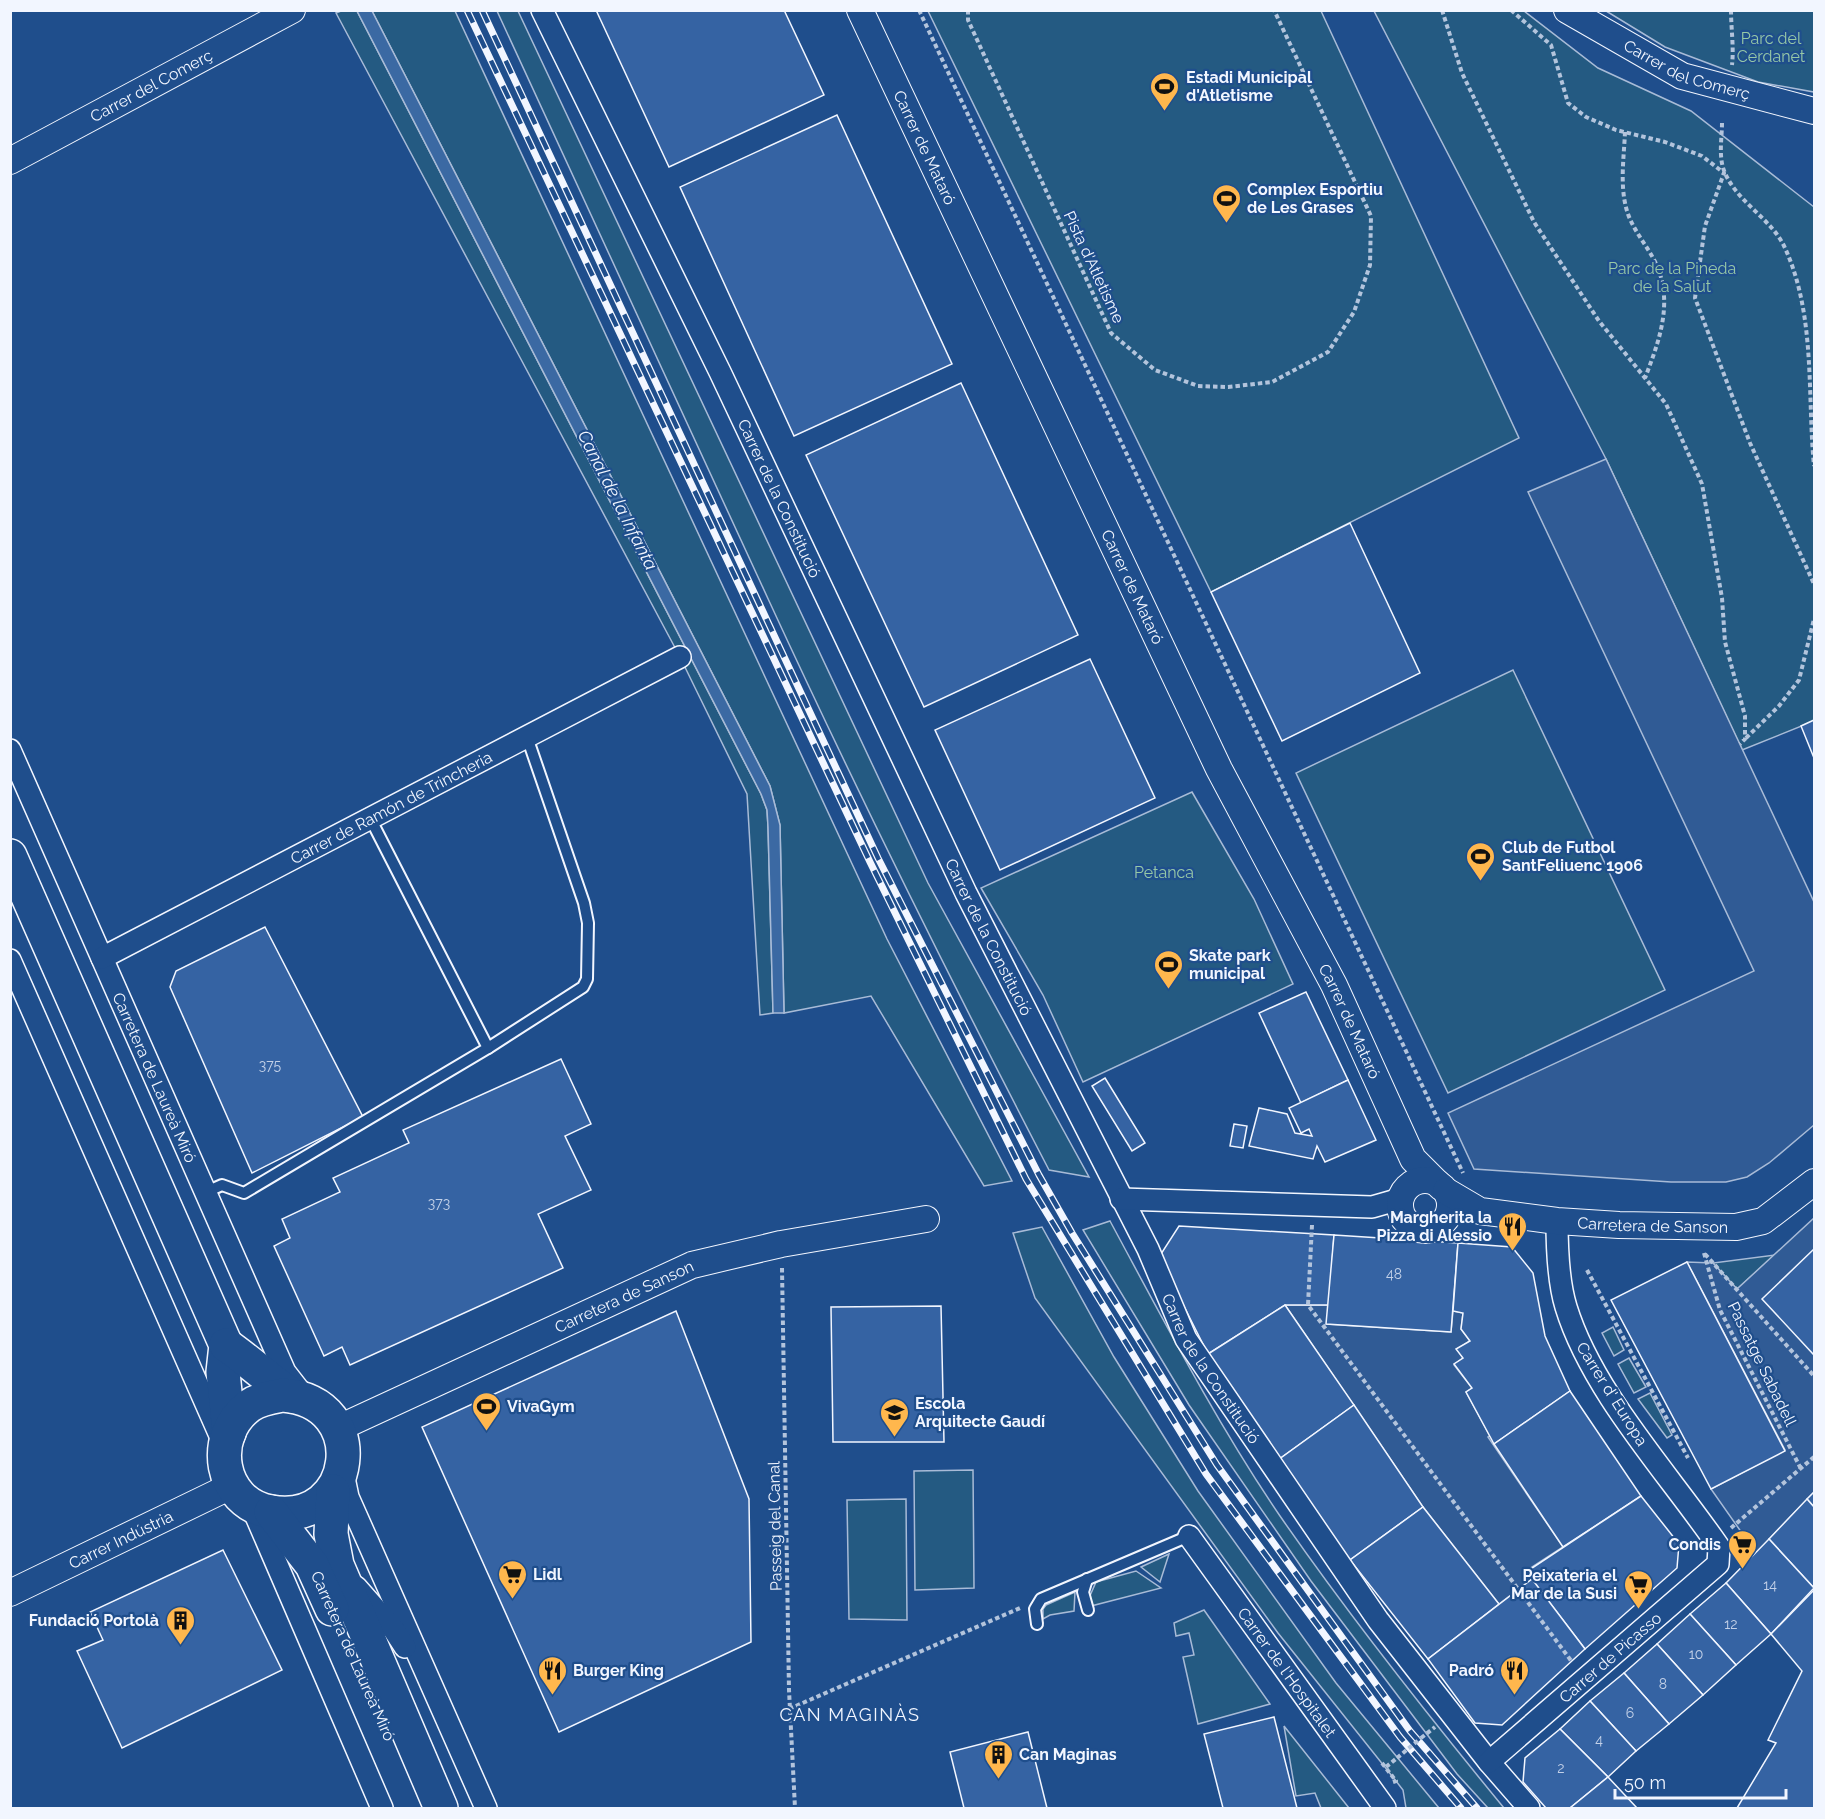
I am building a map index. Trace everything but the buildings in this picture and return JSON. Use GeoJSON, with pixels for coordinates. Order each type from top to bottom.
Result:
{"type":"FeatureCollection","features":[{"type":"Feature","properties":{"kind":"main road"},"geometry":{"type":"LineString","coordinates":[[10,856],[226,1345],[223,1372],[227,1440],[225,1467],[251,1502],[299,1512],[317,1504],[337,1479],[343,1449],[339,1428],[320,1406],[262,1376],[247,1360],[226,1345]]}},
{"type":"Feature","properties":{"kind":"main road"},"geometry":{"type":"LineString","coordinates":[[227,1440],[237,1419],[250,1406],[269,1397],[301,1398]]}},
{"type":"Feature","properties":{"kind":"main road","name":"Carretera de Laureà Miró"},"geometry":{"type":"LineString","coordinates":[[337,1479],[331,1534],[337,1565],[441,1809]]}},
{"type":"Feature","properties":{"kind":"main road","name":"Carretera de Laureà Miró"},"geometry":{"type":"LineString","coordinates":[[251,1502],[312,1565],[421,1809]]}},
{"type":"Feature","properties":{"kind":"street","name":"Carrer del Comerç"},"geometry":{"type":"LineString","coordinates":[[10,161],[292,10]]}},
{"type":"Feature","properties":{"kind":"street","name":"Carrer de la Constitució"},"geometry":{"type":"LineString","coordinates":[[542,10],[720,372],[966,893],[1148,1249],[1186,1339],[1378,1620],[1489,1762],[1529,1809]]}},
{"type":"Feature","properties":{"kind":"street","name":"Carrer de Mataró"},"geometry":{"type":"LineString","coordinates":[[861,10],[1110,543],[1224,778],[1334,986],[1413,1159],[1444,1189],[1475,1209]]}},
{"type":"Feature","properties":{"kind":"street","name":"Carrer del Comerç"},"geometry":{"type":"LineString","coordinates":[[1567,10],[1682,76],[1815,111]]}},
{"type":"Feature","properties":{"kind":"street","name":"Carrer de Ramón de Trincheria"},"geometry":{"type":"LineString","coordinates":[[102,958],[680,657]]}},
{"type":"Feature","properties":{"kind":"street","name":"Carretera de Laureà Miró"},"geometry":{"type":"LineString","coordinates":[[10,750],[285,1372],[301,1398]]}},
{"type":"Feature","properties":{"kind":"street"},"geometry":{"type":"LineString","coordinates":[[10,960],[18,995],[227,1440]]}},
{"type":"Feature","properties":{"kind":"street"},"geometry":{"type":"LineString","coordinates":[[1413,1159],[1403,1195],[1403,1218],[1413,1227],[1432,1230],[1456,1216],[1475,1209]]}},
{"type":"Feature","properties":{"kind":"street"},"geometry":{"type":"LineString","coordinates":[[1121,1199],[1313,1203],[1371,1207],[1403,1195],[1422,1180],[1444,1189],[1450,1204],[1443,1223]]}},
{"type":"Feature","properties":{"kind":"street","name":"Carretera de Sanson"},"geometry":{"type":"LineString","coordinates":[[1475,1209],[1557,1221],[1643,1226],[1736,1227],[1763,1221],[1815,1182]]}},
{"type":"Feature","properties":{"kind":"street","name":"Carretera de Sanson"},"geometry":{"type":"LineString","coordinates":[[339,1428],[692,1265],[781,1244],[926,1219]]}},
{"type":"Feature","properties":{"kind":"street","name":"Carrer d' Europa"},"geometry":{"type":"LineString","coordinates":[[1557,1221],[1565,1305],[1575,1335],[1646,1448],[1716,1543]]}},
{"type":"Feature","properties":{"kind":"street","name":"Carretera de Laureà Miró"},"geometry":{"type":"LineString","coordinates":[[337,1479],[348,1497],[486,1809]]}},
{"type":"Feature","properties":{"kind":"street","name":"Carretera de Laureà Miró"},"geometry":{"type":"LineString","coordinates":[[251,1502],[382,1809]]}},
{"type":"Feature","properties":{"kind":"street","name":"Carrer Indústria"},"geometry":{"type":"LineString","coordinates":[[10,1593],[251,1502]]}},
{"type":"Feature","properties":{"kind":"street","name":"Carrer de l'Hospitalet"},"geometry":{"type":"LineString","coordinates":[[1189,1536],[1385,1809]]}},
{"type":"Feature","properties":{"kind":"street","name":"Carrer de Picasso"},"geometry":{"type":"LineString","coordinates":[[1489,1762],[1718,1564],[1716,1543]]}},
{"type":"Feature","properties":{"kind":"street","name":"Carretera de Laureà Miró"},"geometry":{"type":"LineString","coordinates":[[337,1565],[394,1630],[419,1679],[444,1714]]}},
{"type":"Feature","properties":{"kind":"lane"},"geometry":{"type":"LineString","coordinates":[[206,1192],[222,1185],[244,1193],[488,1048],[583,987],[587,979],[588,923],[584,903],[527,737]]}},
{"type":"Feature","properties":{"kind":"lane"},"geometry":{"type":"LineString","coordinates":[[370,819],[488,1048]]}},
{"type":"Feature","properties":{"kind":"lane"},"geometry":{"type":"LineString","coordinates":[[1037,1624],[1035,1609],[1041,1599],[1189,1536]]}},
{"type":"Feature","properties":{"kind":"lane"},"geometry":{"type":"LineString","coordinates":[[1087,1579],[1083,1592],[1088,1610]]}},
{"type":"Feature","properties":{"kind":"path"},"geometry":{"type":"LineString","coordinates":[[919,10],[1471,1190],[1475,1209]]}},
{"type":"Feature","properties":{"kind":"path","name":"Pista d'Atletisme"},"geometry":{"type":"LineString","coordinates":[[968,10],[968,20],[1111,333],[1155,370],[1198,386],[1228,387],[1272,382],[1328,352],[1354,312],[1370,265],[1371,216],[1274,10]]}},
{"type":"Feature","properties":{"kind":"path"},"geometry":{"type":"LineString","coordinates":[[1442,10],[1462,73],[1534,222],[1572,284],[1666,404],[1702,484],[1722,598],[1725,642],[1745,716],[1745,739]]}},
{"type":"Feature","properties":{"kind":"path"},"geometry":{"type":"LineString","coordinates":[[1511,10],[1551,45],[1568,103],[1587,117],[1625,132],[1665,142],[1702,156],[1725,173],[1738,192],[1770,226],[1785,247],[1805,318],[1815,466]]}},
{"type":"Feature","properties":{"kind":"path"},"geometry":{"type":"LineString","coordinates":[[1731,10],[1730,33],[1734,47],[1731,72]]}},
{"type":"Feature","properties":{"kind":"path"},"geometry":{"type":"LineString","coordinates":[[1722,123],[1721,157],[1725,173],[1705,226],[1695,298],[1750,443],[1815,584]]}},
{"type":"Feature","properties":{"kind":"path"},"geometry":{"type":"LineString","coordinates":[[1625,132],[1622,180],[1628,214],[1659,271],[1666,309],[1645,379]]}},
{"type":"Feature","properties":{"kind":"path"},"geometry":{"type":"LineString","coordinates":[[1740,744],[1779,706],[1799,680],[1815,619]]}},
{"type":"Feature","properties":{"kind":"path"},"geometry":{"type":"LineString","coordinates":[[1313,1203],[1308,1305],[1585,1679]]}},
{"type":"Feature","properties":{"kind":"path","name":"Passeig del Canal"},"geometry":{"type":"LineString","coordinates":[[781,1244],[789,1709],[795,1809]]}},
{"type":"Feature","properties":{"kind":"path","name":"Passatge Sabadell"},"geometry":{"type":"LineString","coordinates":[[1801,1468],[1720,1310],[1704,1253],[1815,1376]]}},
{"type":"Feature","properties":{"kind":"path"},"geometry":{"type":"LineString","coordinates":[[1587,1270],[1688,1458]]}},
{"type":"Feature","properties":{"kind":"path"},"geometry":{"type":"LineString","coordinates":[[1716,1543],[1815,1457]]}},
{"type":"Feature","properties":{"kind":"path"},"geometry":{"type":"LineString","coordinates":[[789,1709],[1041,1599]]}},
{"type":"Feature","properties":{"kind":"path"},"geometry":{"type":"LineString","coordinates":[[1386,1767],[1438,1725]]}},
{"type":"Feature","properties":{"kind":"green space"},"geometry":{"type":"Polygon","coordinates":[[[357,11],[761,794],[767,810],[768,827],[773,1013],[760,1015],[747,794],[680,657],[336,13],[357,11]]]}},
{"type":"Feature","properties":{"kind":"green space"},"geometry":{"type":"Polygon","coordinates":[[[372,11],[455,11],[887,939],[1012,1181],[984,1186],[871,996],[784,1013],[780,825],[770,786],[372,11]]]}},
{"type":"Feature","properties":{"kind":"green space"},"geometry":{"type":"Polygon","coordinates":[[[497,11],[518,11],[928,883],[1089,1177],[1049,1170],[977,1029],[803,675],[497,11]]]}},
{"type":"Feature","properties":{"kind":"green space","name":"Complex Esportiu de Les Grases"},"geometry":{"type":"Polygon","coordinates":[[[928,11],[1321,11],[1519,438],[1211,592],[928,11]]]}},
{"type":"Feature","properties":{"kind":"green space","name":"Parc de la Pineda de la Salut"},"geometry":{"type":"Polygon","coordinates":[[[1374,11],[1524,11],[1598,68],[1691,111],[1814,207],[1814,721],[1742,750],[1606,459],[1374,11]]]}},
{"type":"Feature","properties":{"kind":"green space","name":"Parc del Cerdanet"},"geometry":{"type":"Polygon","coordinates":[[[1606,11],[1814,11],[1814,92],[1758,82],[1665,47],[1606,11]]]}},
{"type":"Feature","properties":{"kind":"green space","name":"Club de Futbol SantFeliuenc 1906"},"geometry":{"type":"Polygon","coordinates":[[[1513,670],[1665,990],[1448,1093],[1296,773],[1513,670]]]}},
{"type":"Feature","properties":{"kind":"green space","name":"Petanca"},"geometry":{"type":"Polygon","coordinates":[[[1192,792],[1254,899],[1293,984],[1083,1082],[1043,995],[981,888],[1192,792]]]}},
{"type":"Feature","properties":{"kind":"green space"},"geometry":{"type":"Polygon","coordinates":[[[1110,1221],[1212,1408],[1280,1516],[1389,1664],[1504,1808],[1488,1808],[1457,1774],[1311,1581],[1189,1405],[1083,1230],[1110,1221]]]}},
{"type":"Feature","properties":{"kind":"green space"},"geometry":{"type":"Polygon","coordinates":[[[1042,1227],[1114,1357],[1198,1491],[1336,1683],[1439,1808],[1406,1808],[1403,1790],[1278,1633],[1035,1298],[1013,1233],[1042,1227]]]}},
{"type":"Feature","properties":{"kind":"green space"},"geometry":{"type":"Polygon","coordinates":[[[1775,1255],[1737,1289],[1713,1263],[1775,1255]]]}},
{"type":"Feature","properties":{"kind":"green space"},"geometry":{"type":"Polygon","coordinates":[[[1613,1327],[1624,1350],[1614,1356],[1602,1333],[1613,1327]]]}},
{"type":"Feature","properties":{"kind":"green space"},"geometry":{"type":"Polygon","coordinates":[[[1629,1358],[1646,1387],[1634,1393],[1618,1364],[1629,1358]]]}},
{"type":"Feature","properties":{"kind":"green space"},"geometry":{"type":"Polygon","coordinates":[[[1650,1393],[1672,1435],[1667,1438],[1638,1399],[1650,1393]]]}},
{"type":"Feature","properties":{"kind":"green space"},"geometry":{"type":"Polygon","coordinates":[[[973,1470],[974,1588],[915,1590],[914,1471],[973,1470]]]}},
{"type":"Feature","properties":{"kind":"green space"},"geometry":{"type":"Polygon","coordinates":[[[906,1499],[907,1620],[849,1619],[847,1500],[906,1499]]]}},
{"type":"Feature","properties":{"kind":"green space"},"geometry":{"type":"Polygon","coordinates":[[[1169,1554],[1160,1582],[1141,1567],[1169,1554]]]}},
{"type":"Feature","properties":{"kind":"green space"},"geometry":{"type":"Polygon","coordinates":[[[1136,1571],[1161,1588],[1091,1606],[1089,1598],[1096,1582],[1136,1571]]]}},
{"type":"Feature","properties":{"kind":"green space"},"geometry":{"type":"Polygon","coordinates":[[[1075,1592],[1074,1611],[1050,1615],[1043,1619],[1043,1609],[1046,1605],[1075,1592]]]}},
{"type":"Feature","properties":{"kind":"green space"},"geometry":{"type":"Polygon","coordinates":[[[1204,1610],[1270,1704],[1198,1724],[1183,1657],[1194,1655],[1189,1633],[1176,1636],[1174,1623],[1204,1610]]]}},
{"type":"Feature","properties":{"kind":"green space"},"geometry":{"type":"Polygon","coordinates":[[[1284,1726],[1349,1808],[1321,1808],[1315,1793],[1296,1796],[1284,1726]]]}},
{"type":"Feature","properties":{"kind":"shaded area"},"geometry":{"type":"Polygon","coordinates":[[[1606,459],[1814,902],[1814,1125],[1769,1163],[1747,1177],[1726,1182],[1671,1182],[1474,1169],[1448,1113],[1754,971],[1528,492],[1606,459]]]}},
{"type":"Feature","properties":{"kind":"shaded area"},"geometry":{"type":"Polygon","coordinates":[[[1814,1218],[1814,1492],[1756,1553],[1711,1489],[1785,1450],[1687,1262],[1713,1263],[1737,1289],[1814,1218]]]}},
{"type":"Feature","properties":{"kind":"shaded area"},"geometry":{"type":"Polygon","coordinates":[[[1285,1305],[1329,1305],[1327,1324],[1451,1332],[1453,1311],[1463,1313],[1461,1329],[1470,1341],[1457,1349],[1463,1358],[1454,1365],[1472,1388],[1466,1392],[1490,1436],[1488,1437],[1563,1547],[1526,1571],[1532,1579],[1499,1604],[1423,1507],[1285,1305]]]}},
{"type":"Feature","properties":{"kind":"water","name":"Canal de la Infanta"},"geometry":{"type":"Polygon","coordinates":[[[357,11],[372,11],[770,786],[780,825],[784,1013],[773,1013],[768,827],[767,810],[761,794],[357,11]]]}},
{"type":"Feature","properties":{"kind":"railway"},"geometry":{"type":"LineString","coordinates":[[467,10],[870,862],[1026,1179],[1206,1474],[1400,1737],[1461,1808]]}},
{"type":"Feature","properties":{"kind":"railway"},"geometry":{"type":"LineString","coordinates":[[482,10],[878,858],[1039,1175],[1072,1233],[1217,1465],[1410,1731],[1477,1808]]}},
{"type":"Feature","properties":{"kind":"place","name":"Estadi Municipal d'Atletisme"},"geometry":{"type":"Point","coordinates":[1165,112]}},
{"type":"Feature","properties":{"kind":"place","name":"Complex Esportiu de Les Grases"},"geometry":{"type":"Point","coordinates":[1226,224]}},
{"type":"Feature","properties":{"kind":"place","name":"Club de Futbol SantFeliuenc 1906"},"geometry":{"type":"Point","coordinates":[1481,882]}},
{"type":"Feature","properties":{"kind":"place","name":"Skate park municipal"},"geometry":{"type":"Point","coordinates":[1168,990]}},
{"type":"Feature","properties":{"kind":"place","name":"Margherita la Pizza di Alessio"},"geometry":{"type":"Point","coordinates":[1513,1252]}},
{"type":"Feature","properties":{"kind":"place","name":"VivaGym"},"geometry":{"type":"Point","coordinates":[486,1432]}},
{"type":"Feature","properties":{"kind":"place","name":"Escola Arquitecte Gaudí"},"geometry":{"type":"Point","coordinates":[894,1438]}},
{"type":"Feature","properties":{"kind":"place","name":"Condis"},"geometry":{"type":"Point","coordinates":[1742,1570]}},
{"type":"Feature","properties":{"kind":"place","name":"Lidl"},"geometry":{"type":"Point","coordinates":[512,1600]}},
{"type":"Feature","properties":{"kind":"place","name":"Peixateria el Mar de la Susi"},"geometry":{"type":"Point","coordinates":[1638,1610]}},
{"type":"Feature","properties":{"kind":"place","name":"Fundació Portolà"},"geometry":{"type":"Point","coordinates":[180,1646]}},
{"type":"Feature","properties":{"kind":"place","name":"Burger King"},"geometry":{"type":"Point","coordinates":[552,1696]}},
{"type":"Feature","properties":{"kind":"place","name":"Padró"},"geometry":{"type":"Point","coordinates":[1515,1696]}},
{"type":"Feature","properties":{"kind":"place","name":"Can Maginas"},"geometry":{"type":"Point","coordinates":[998,1780]}},
{"type":"Feature","properties":{"kind":"district","name":"CAN MAGINÀS"},"geometry":{"type":"Point","coordinates":[850,1714]}}]}
